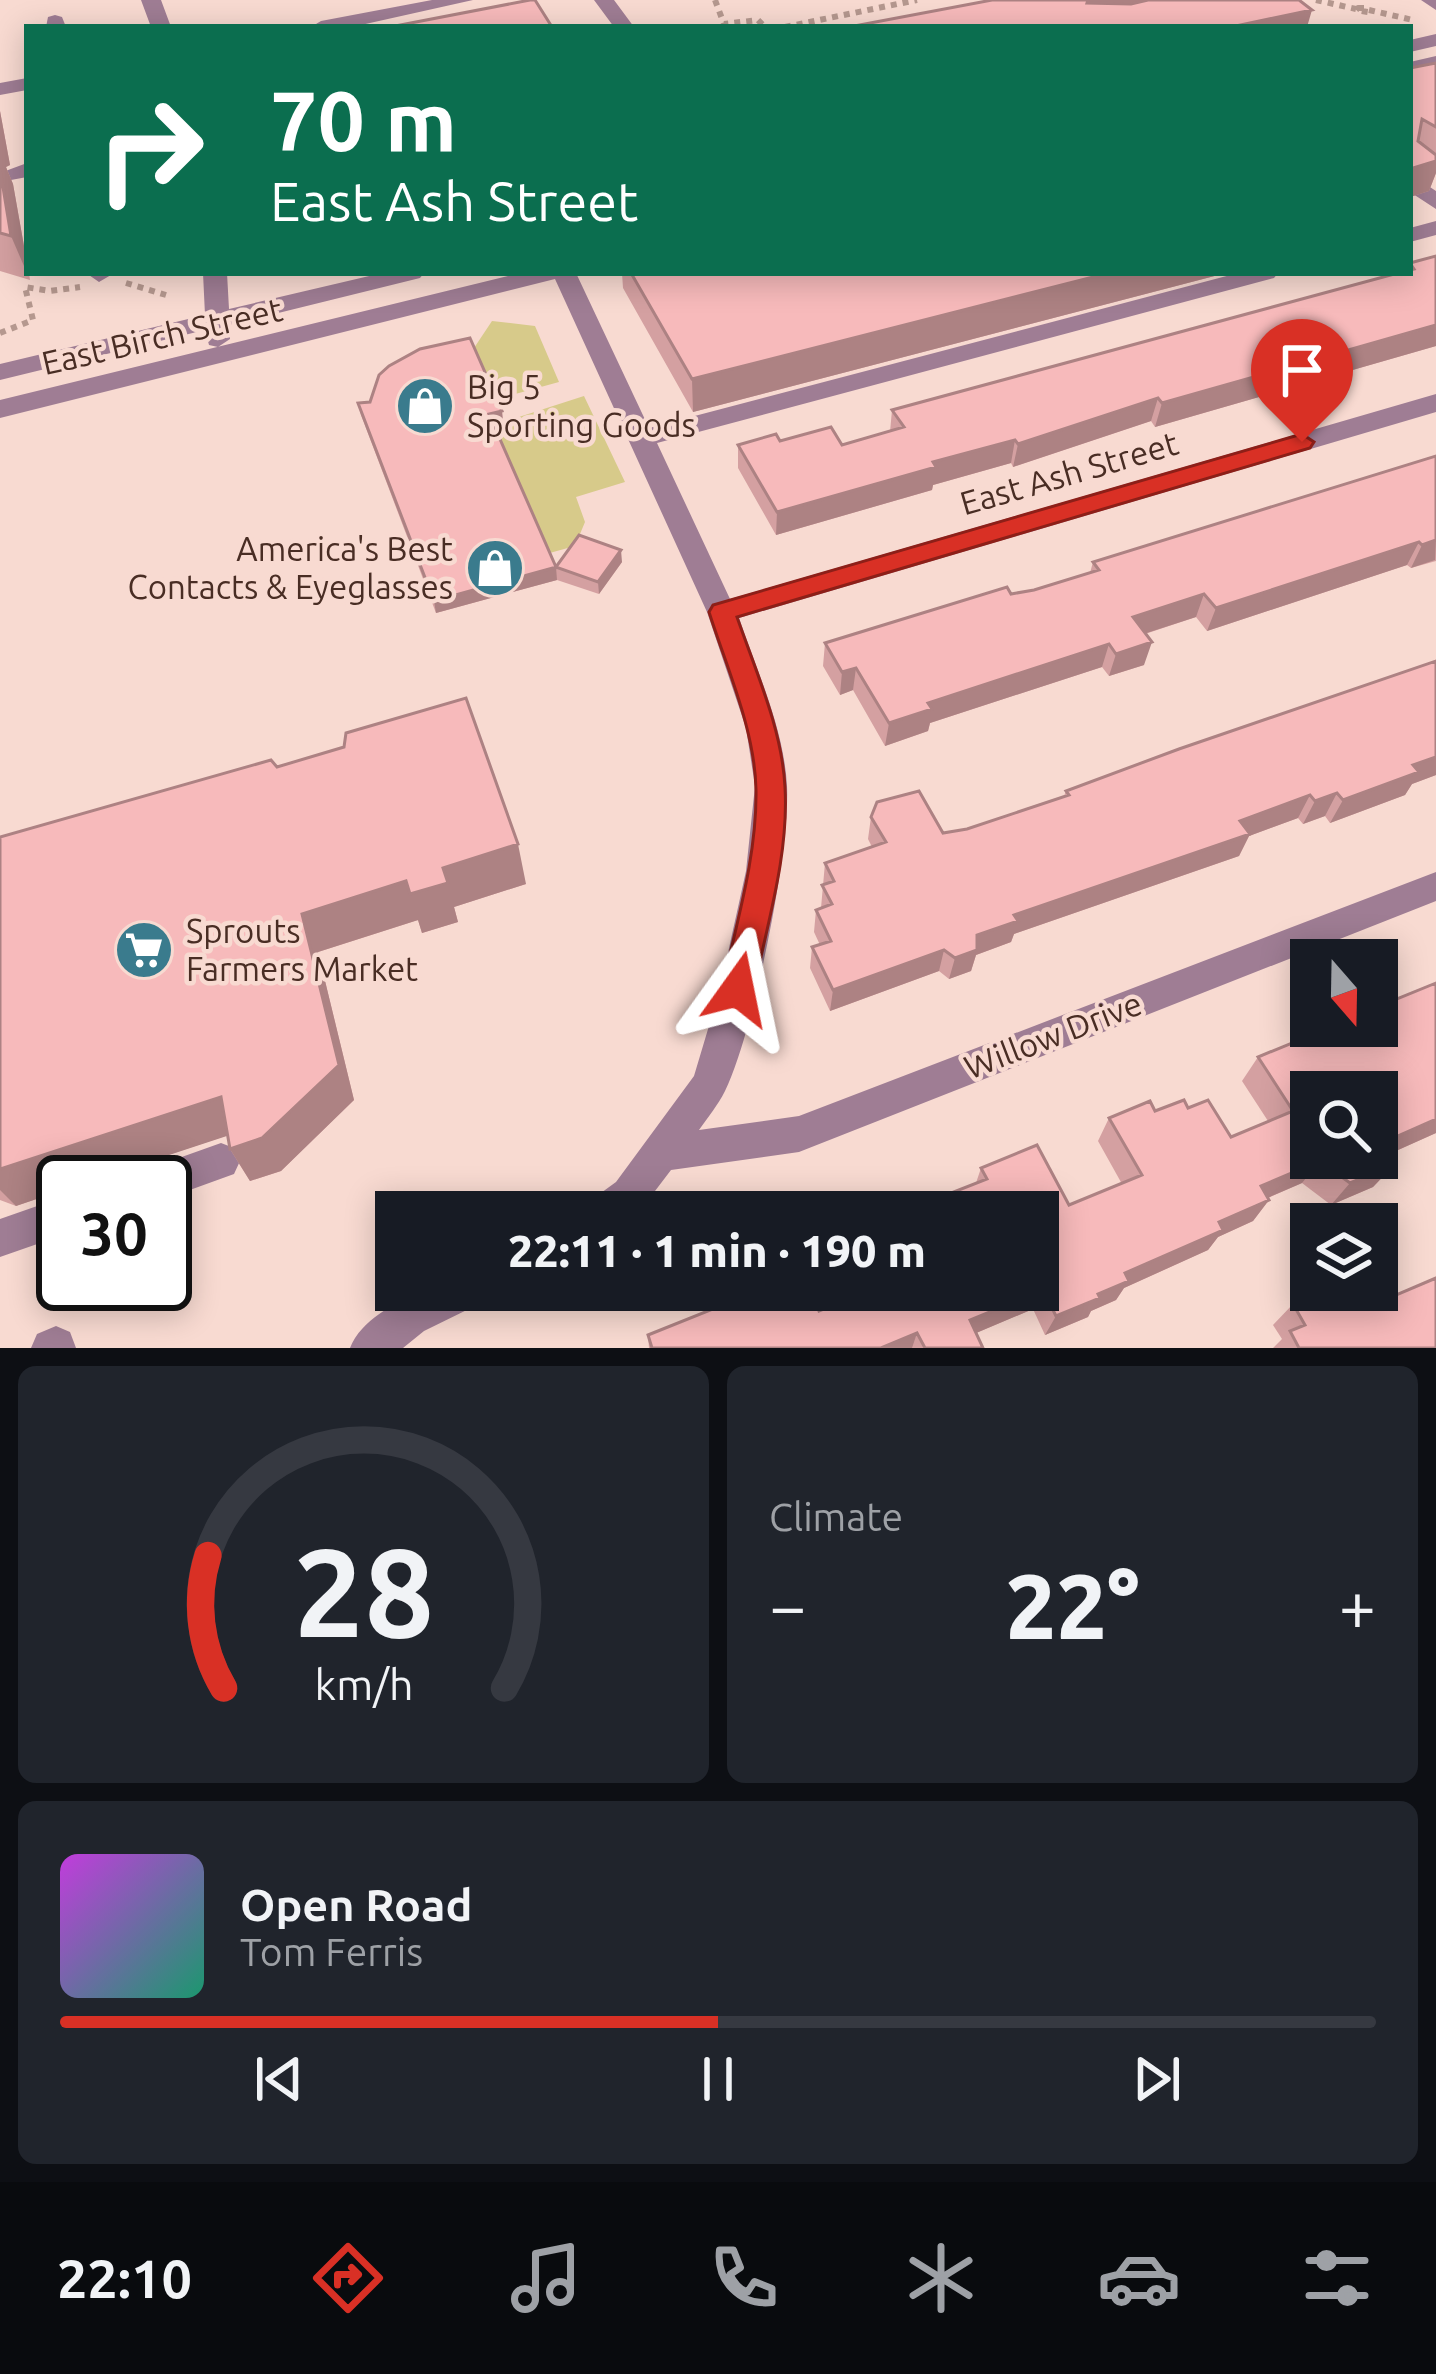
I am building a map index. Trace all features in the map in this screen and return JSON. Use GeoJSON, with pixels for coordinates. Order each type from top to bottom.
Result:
{"type":"FeatureCollection","features":[{"type":"Feature","properties":{"kind":"street"},"geometry":{"type":"LineString","coordinates":[[336,24],[463,0]]}},
{"type":"Feature","properties":{"kind":"street"},"geometry":{"type":"LineString","coordinates":[[1413,165],[1436,184]]}},
{"type":"Feature","properties":{"kind":"street"},"geometry":{"type":"LineString","coordinates":[[215,276],[218,358]]}},
{"type":"Feature","properties":{"kind":"street","name":"East Birch Street"},"geometry":{"type":"LineString","coordinates":[[8,366],[400,276]]}},
{"type":"Feature","properties":{"kind":"street","name":"East Birch Street"},"geometry":{"type":"LineString","coordinates":[[0,409],[537,276]]}},
{"type":"Feature","properties":{"kind":"street"},"geometry":{"type":"LineString","coordinates":[[565,276],[722,612],[761,728],[771,786],[768,847],[738,989],[710,1084],[633,1191]]}},
{"type":"Feature","properties":{"kind":"street"},"geometry":{"type":"LineString","coordinates":[[640,439],[1255,276]]}},
{"type":"Feature","properties":{"kind":"street","name":"East Ash Street"},"geometry":{"type":"LineString","coordinates":[[722,612],[1436,403]]}},
{"type":"Feature","properties":{"kind":"street","name":"Willow Drive"},"geometry":{"type":"LineString","coordinates":[[662,1153],[800,1134],[1436,886]]}},
{"type":"Feature","properties":{"kind":"street"},"geometry":{"type":"LineString","coordinates":[[192,1171],[221,1161]]}},
{"type":"Feature","properties":{"kind":"street"},"geometry":{"type":"LineString","coordinates":[[0,1238],[36,1225]]}},
{"type":"Feature","properties":{"kind":"street"},"geometry":{"type":"LineString","coordinates":[[370,1348],[422,1311]]}},
{"type":"Feature","properties":{"kind":"path"},"geometry":{"type":"LineString","coordinates":[[800,24],[917,0]]}},
{"type":"Feature","properties":{"kind":"path"},"geometry":{"type":"LineString","coordinates":[[1316,0],[1420,22]]}},
{"type":"Feature","properties":{"kind":"path"},"geometry":{"type":"LineString","coordinates":[[1363,10],[1377,0]]}},
{"type":"Feature","properties":{"kind":"path"},"geometry":{"type":"LineString","coordinates":[[1363,10],[1367,23]]}},
{"type":"Feature","properties":{"kind":"path"},"geometry":{"type":"LineString","coordinates":[[724,24],[758,20],[762,24]]}},
{"type":"Feature","properties":{"kind":"path"},"geometry":{"type":"LineString","coordinates":[[0,333],[33,320],[26,287],[50,291],[84,286],[96,276]]}},
{"type":"Feature","properties":{"kind":"path"},"geometry":{"type":"LineString","coordinates":[[105,276],[166,295]]}},
{"type":"Feature","properties":{"kind":"shaded area"},"geometry":{"type":"Polygon","coordinates":[[[492,321],[535,326],[559,382],[493,400],[472,351],[492,321]]]}},
{"type":"Feature","properties":{"kind":"shaded area"},"geometry":{"type":"Polygon","coordinates":[[[584,396],[625,482],[576,497],[585,522],[575,546],[546,554],[491,426],[584,396]]]}},
{"type":"Feature","properties":{"kind":"building"},"geometry":{"type":"Polygon","coordinates":[[[535,0],[550,24],[406,24],[535,0]]]}},
{"type":"Feature","properties":{"kind":"building"},"geometry":{"type":"Polygon","coordinates":[[[992,0],[1131,4],[1299,0],[1312,10],[1245,24],[865,24],[992,0]]]}},
{"type":"Feature","properties":{"kind":"building"},"geometry":{"type":"Polygon","coordinates":[[[1436,63],[1436,127],[1422,119],[1418,141],[1436,155],[1436,161],[1413,168],[1413,67],[1436,63]]]}},
{"type":"Feature","properties":{"kind":"building"},"geometry":{"type":"Polygon","coordinates":[[[0,169],[11,236],[0,233],[0,169]]]}},
{"type":"Feature","properties":{"kind":"building"},"geometry":{"type":"Polygon","coordinates":[[[1436,256],[1436,325],[1162,403],[1158,398],[1018,444],[1015,440],[933,462],[936,467],[777,512],[738,445],[776,434],[780,441],[831,427],[842,445],[904,427],[892,410],[1387,276],[1413,276],[1413,262],[1436,256]]]}},
{"type":"Feature","properties":{"kind":"building"},"geometry":{"type":"Polygon","coordinates":[[[633,276],[1097,276],[692,379],[633,276]]]}},
{"type":"Feature","properties":{"kind":"building"},"geometry":{"type":"Polygon","coordinates":[[[470,338],[502,411],[489,414],[556,567],[434,601],[358,403],[370,402],[379,375],[389,366],[420,349],[470,338]]]}},
{"type":"Feature","properties":{"kind":"building"},"geometry":{"type":"Polygon","coordinates":[[[1436,456],[1436,540],[1216,608],[1204,594],[1133,617],[1152,642],[1116,654],[1109,644],[928,703],[932,709],[889,723],[856,668],[842,672],[825,643],[1007,587],[1011,594],[1034,590],[1099,570],[1093,562],[1436,456]]]}},
{"type":"Feature","properties":{"kind":"building"},"geometry":{"type":"Polygon","coordinates":[[[579,535],[621,550],[598,582],[556,567],[579,535]]]}},
{"type":"Feature","properties":{"kind":"building"},"geometry":{"type":"Polygon","coordinates":[[[1436,661],[1436,757],[1413,765],[1419,772],[1343,800],[1337,793],[1315,801],[1310,795],[1240,821],[1250,834],[1014,915],[1018,921],[977,935],[977,950],[955,958],[944,950],[833,990],[812,947],[831,941],[816,910],[832,904],[822,885],[834,881],[825,863],[886,842],[871,817],[877,802],[919,791],[943,833],[967,829],[1069,795],[1066,791],[1179,749],[1436,661]]]}},
{"type":"Feature","properties":{"kind":"building"},"geometry":{"type":"Polygon","coordinates":[[[466,698],[518,844],[443,868],[448,883],[410,894],[406,881],[302,914],[339,1065],[262,1138],[230,1149],[221,1097],[0,1169],[0,837],[271,760],[277,767],[344,747],[346,733],[466,698]]]}},
{"type":"Feature","properties":{"kind":"building"},"geometry":{"type":"Polygon","coordinates":[[[1436,983],[1436,1119],[1398,1136],[1398,1071],[1290,1071],[1290,1106],[1258,1057],[1290,1044],[1398,1047],[1398,998],[1436,983]]]}},
{"type":"Feature","properties":{"kind":"building"},"geometry":{"type":"Polygon","coordinates":[[[1184,1100],[1188,1108],[1208,1100],[1231,1137],[1290,1112],[1290,1174],[1261,1186],[1269,1200],[1219,1222],[1223,1230],[1125,1273],[1129,1281],[1098,1294],[1100,1298],[1056,1316],[1059,1191],[956,1191],[987,1179],[981,1168],[1037,1145],[1069,1205],[1142,1175],[1109,1118],[1150,1101],[1155,1111],[1184,1100]]]}},
{"type":"Feature","properties":{"kind":"building"},"geometry":{"type":"Polygon","coordinates":[[[1436,1278],[1436,1348],[1299,1348],[1290,1331],[1305,1325],[1297,1311],[1398,1311],[1398,1294],[1436,1278]]]}},
{"type":"Feature","properties":{"kind":"building"},"geometry":{"type":"Polygon","coordinates":[[[708,1311],[992,1311],[970,1320],[983,1348],[925,1348],[917,1333],[881,1348],[652,1348],[648,1335],[708,1311]]]}},
{"type":"Feature","properties":{"kind":"place","name":"Big 5 Sporting Goods"},"geometry":{"type":"Point","coordinates":[425,406]}},
{"type":"Feature","properties":{"kind":"place","name":"America's Best Contacts & Eyeglasses"},"geometry":{"type":"Point","coordinates":[495,568]}},
{"type":"Feature","properties":{"kind":"place","name":"Sprouts Farmers Market"},"geometry":{"type":"Point","coordinates":[144,950]}},
{"type":"Feature","properties":{"kind":"route"},"geometry":{"type":"LineString","coordinates":[[738,989],[768,847],[771,786],[761,728],[722,612],[1302,442]]}}]}
